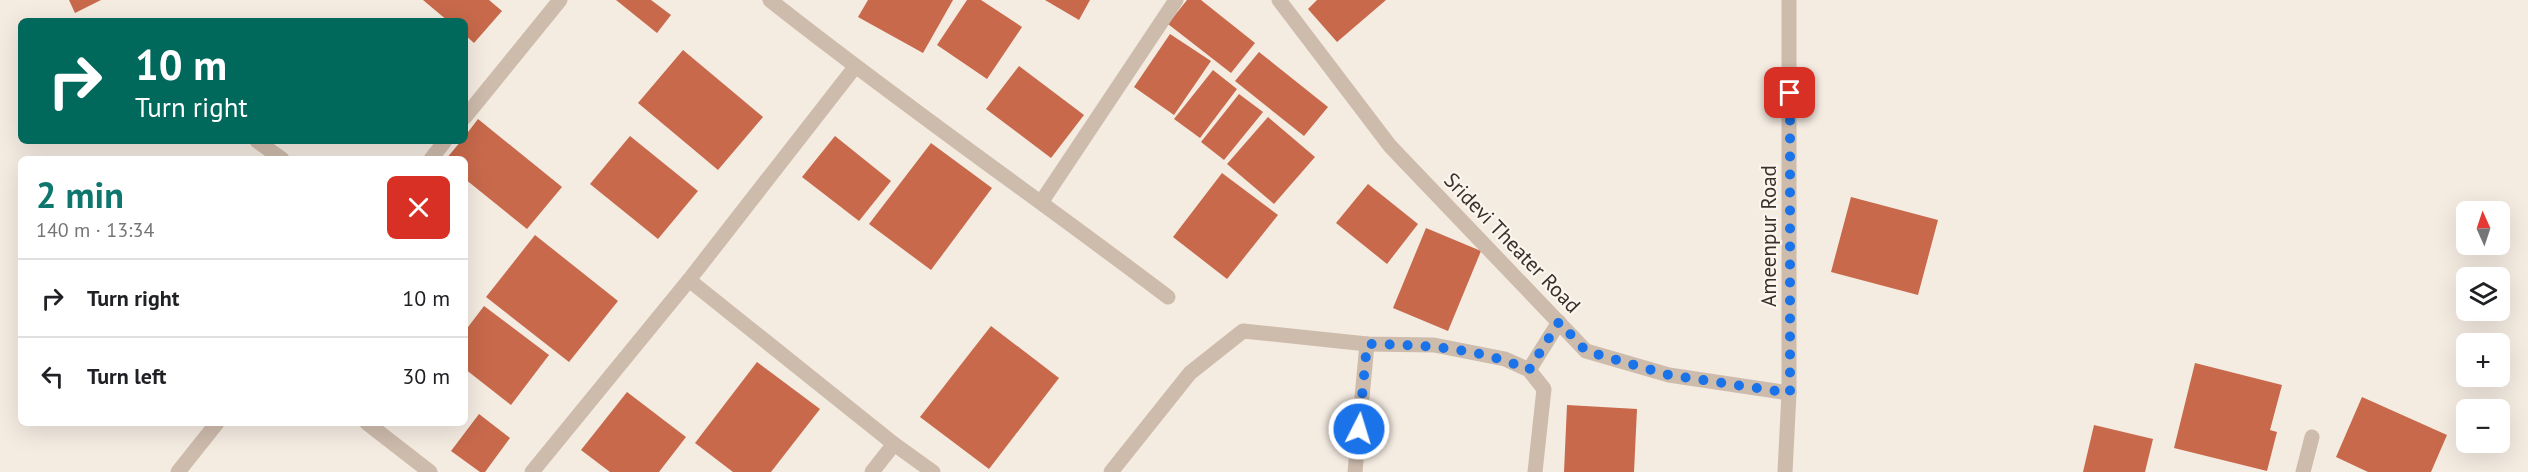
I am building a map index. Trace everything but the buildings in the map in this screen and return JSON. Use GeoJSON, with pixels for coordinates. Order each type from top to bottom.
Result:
{"type":"FeatureCollection","features":[{"type":"Feature","properties":{"kind":"street"},"geometry":{"type":"LineString","coordinates":[[468,113],[560,0]]}},
{"type":"Feature","properties":{"kind":"street"},"geometry":{"type":"LineString","coordinates":[[770,0],[855,67],[1042,201],[1168,297]]}},
{"type":"Feature","properties":{"kind":"street"},"geometry":{"type":"LineString","coordinates":[[1042,201],[1176,0]]}},
{"type":"Feature","properties":{"kind":"street","name":"Sridevi Theater Road"},"geometry":{"type":"LineString","coordinates":[[1280,0],[1390,146],[1586,351],[1669,375],[1790,393]]}},
{"type":"Feature","properties":{"kind":"street","name":"Ameenpur Road"},"geometry":{"type":"LineString","coordinates":[[1785,472],[1790,393],[1789,0]]}},
{"type":"Feature","properties":{"kind":"street"},"geometry":{"type":"LineString","coordinates":[[532,472],[689,280],[855,67]]}},
{"type":"Feature","properties":{"kind":"street"},"geometry":{"type":"LineString","coordinates":[[261,144],[278,156]]}},
{"type":"Feature","properties":{"kind":"street"},"geometry":{"type":"LineString","coordinates":[[433,156],[443,144]]}},
{"type":"Feature","properties":{"kind":"street"},"geometry":{"type":"LineString","coordinates":[[689,280],[894,444],[933,472]]}},
{"type":"Feature","properties":{"kind":"street"},"geometry":{"type":"LineString","coordinates":[[1529,370],[1559,322]]}},
{"type":"Feature","properties":{"kind":"street"},"geometry":{"type":"LineString","coordinates":[[1111,472],[1190,373],[1243,331],[1367,344],[1434,345],[1505,359],[1529,370],[1544,389],[1534,472]]}},
{"type":"Feature","properties":{"kind":"street"},"geometry":{"type":"LineString","coordinates":[[1355,472],[1367,344]]}},
{"type":"Feature","properties":{"kind":"street"},"geometry":{"type":"LineString","coordinates":[[178,472],[215,426]]}},
{"type":"Feature","properties":{"kind":"street"},"geometry":{"type":"LineString","coordinates":[[371,426],[430,472]]}},
{"type":"Feature","properties":{"kind":"street"},"geometry":{"type":"LineString","coordinates":[[2303,472],[2312,437]]}},
{"type":"Feature","properties":{"kind":"street"},"geometry":{"type":"LineString","coordinates":[[872,472],[894,444]]}},
{"type":"Feature","properties":{"kind":"route"},"geometry":{"type":"LineString","coordinates":[[1359,429],[1367,344],[1434,345],[1505,359],[1529,370],[1559,322],[1586,351],[1669,375],[1790,393],[1790,93]]}}]}
